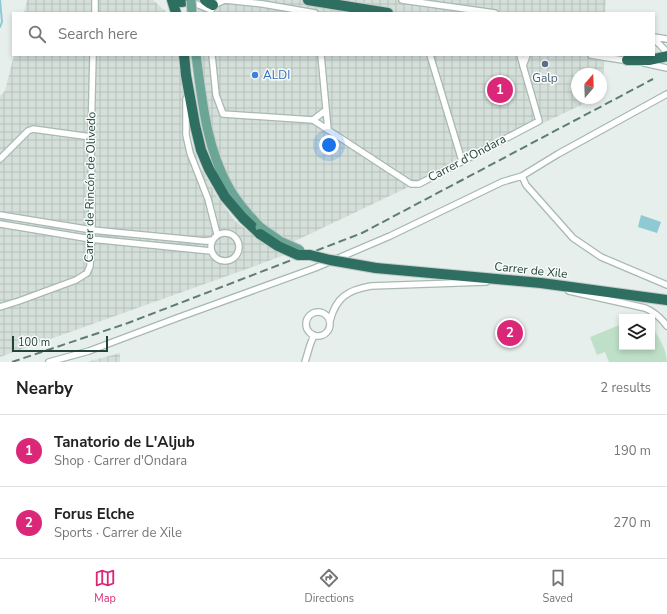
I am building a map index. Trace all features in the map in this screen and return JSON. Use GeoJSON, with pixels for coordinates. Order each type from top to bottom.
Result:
{"type":"FeatureCollection","features":[{"type":"Feature","properties":{"kind":"highway"},"geometry":{"type":"LineString","coordinates":[[176,12],[173,0],[181,2],[190,0]]}},
{"type":"Feature","properties":{"kind":"highway"},"geometry":{"type":"LineString","coordinates":[[312,1],[382,12]]}},
{"type":"Feature","properties":{"kind":"highway"},"geometry":{"type":"LineString","coordinates":[[655,54],[667,56]]}},
{"type":"Feature","properties":{"kind":"highway","name":"Carrer de Xile"},"geometry":{"type":"LineString","coordinates":[[184,56],[194,125],[208,169],[225,197],[243,218],[278,246],[298,255],[310,255],[337,262],[376,268],[496,278],[667,300]]}},
{"type":"Feature","properties":{"kind":"highway"},"geometry":{"type":"LineString","coordinates":[[627,60],[650,60],[667,56]]}},
{"type":"Feature","properties":{"kind":"main road"},"geometry":{"type":"LineString","coordinates":[[190,0],[192,12]]}},
{"type":"Feature","properties":{"kind":"main road"},"geometry":{"type":"LineString","coordinates":[[196,56],[208,133],[217,161],[228,186],[260,231]]}},
{"type":"Feature","properties":{"kind":"street"},"geometry":{"type":"LineString","coordinates":[[95,0],[95,12]]}},
{"type":"Feature","properties":{"kind":"street"},"geometry":{"type":"LineString","coordinates":[[190,0],[210,7],[225,0],[263,4],[310,12]]}},
{"type":"Feature","properties":{"kind":"street"},"geometry":{"type":"LineString","coordinates":[[402,0],[488,12]]}},
{"type":"Feature","properties":{"kind":"street"},"geometry":{"type":"LineString","coordinates":[[312,1],[316,12]]}},
{"type":"Feature","properties":{"kind":"street"},"geometry":{"type":"LineString","coordinates":[[655,38],[667,39]]}},
{"type":"Feature","properties":{"kind":"street"},"geometry":{"type":"LineString","coordinates":[[655,39],[667,52]]}},
{"type":"Feature","properties":{"kind":"street","name":"Carrer de Rincón de Olivedo"},"geometry":{"type":"LineString","coordinates":[[0,307],[76,280],[87,273],[90,266],[92,230],[91,137],[93,56]]}},
{"type":"Feature","properties":{"kind":"street","name":"Carrer d'Ondara"},"geometry":{"type":"LineString","coordinates":[[212,56],[216,95],[223,114],[313,120],[411,184],[419,184],[539,121],[523,66]]}},
{"type":"Feature","properties":{"kind":"street"},"geometry":{"type":"LineString","coordinates":[[321,56],[328,130]]}},
{"type":"Feature","properties":{"kind":"street"},"geometry":{"type":"LineString","coordinates":[[430,56],[462,161]]}},
{"type":"Feature","properties":{"kind":"street"},"geometry":{"type":"LineString","coordinates":[[520,56],[523,66]]}},
{"type":"Feature","properties":{"kind":"street"},"geometry":{"type":"LineString","coordinates":[[523,66],[527,56]]}},
{"type":"Feature","properties":{"kind":"street"},"geometry":{"type":"LineString","coordinates":[[598,56],[667,68]]}},
{"type":"Feature","properties":{"kind":"street"},"geometry":{"type":"LineString","coordinates":[[186,75],[186,135],[190,153],[208,199],[217,234]]}},
{"type":"Feature","properties":{"kind":"street"},"geometry":{"type":"LineString","coordinates":[[49,362],[89,351],[315,268],[390,236],[502,182],[522,176],[558,154],[667,94]]}},
{"type":"Feature","properties":{"kind":"street"},"geometry":{"type":"LineString","coordinates":[[313,120],[326,110]]}},
{"type":"Feature","properties":{"kind":"street"},"geometry":{"type":"LineString","coordinates":[[0,159],[28,131],[33,129],[91,137]]}},
{"type":"Feature","properties":{"kind":"street"},"geometry":{"type":"LineString","coordinates":[[522,176],[526,185],[573,238],[601,257],[667,285]]}},
{"type":"Feature","properties":{"kind":"street"},"geometry":{"type":"LineString","coordinates":[[0,215],[92,230],[205,241],[212,240]]}},
{"type":"Feature","properties":{"kind":"street"},"geometry":{"type":"LineString","coordinates":[[0,224],[91,239],[211,251]]}},
{"type":"Feature","properties":{"kind":"street"},"geometry":{"type":"LineString","coordinates":[[224,232],[231,234],[237,240],[239,249],[237,255],[233,259],[221,261],[216,259],[210,247],[212,240],[217,234],[224,232]]}},
{"type":"Feature","properties":{"kind":"street"},"geometry":{"type":"LineString","coordinates":[[330,321],[326,314],[318,312],[310,315],[306,323],[309,331],[314,335],[324,335],[329,329],[333,310],[338,302],[346,294],[359,288],[371,286],[477,283],[487,282],[496,278]]}},
{"type":"Feature","properties":{"kind":"street"},"geometry":{"type":"LineString","coordinates":[[540,283],[557,289],[645,308],[656,314],[667,326]]}},
{"type":"Feature","properties":{"kind":"street"},"geometry":{"type":"LineString","coordinates":[[306,362],[314,335]]}},
{"type":"Feature","properties":{"kind":"shaded area"},"geometry":{"type":"Polygon","coordinates":[[[27,0],[153,0],[166,12],[24,12],[27,0]]]}},
{"type":"Feature","properties":{"kind":"shaded area"},"geometry":{"type":"Polygon","coordinates":[[[197,0],[606,0],[605,12],[198,12],[197,0]]]}},
{"type":"Feature","properties":{"kind":"shaded area"},"geometry":{"type":"Polygon","coordinates":[[[14,56],[180,56],[190,138],[200,166],[216,195],[235,221],[284,255],[0,357],[0,96],[5,91],[14,56]]]}},
{"type":"Feature","properties":{"kind":"shaded area"},"geometry":{"type":"Polygon","coordinates":[[[200,56],[604,56],[604,68],[571,68],[571,104],[583,104],[295,241],[295,246],[279,238],[241,207],[219,166],[205,99],[200,56]]]}},
{"type":"Feature","properties":{"kind":"shaded area"},"geometry":{"type":"Polygon","coordinates":[[[120,353],[120,362],[87,362],[120,353]]]}},
{"type":"Feature","properties":{"kind":"green space"},"geometry":{"type":"Polygon","coordinates":[[[619,325],[619,350],[655,350],[655,332],[666,353],[667,362],[609,362],[605,352],[597,355],[590,337],[619,325]]]}},
{"type":"Feature","properties":{"kind":"water"},"geometry":{"type":"Polygon","coordinates":[[[641,215],[661,222],[657,233],[638,227],[641,215]]]}},
{"type":"Feature","properties":{"kind":"waterway"},"geometry":{"type":"LineString","coordinates":[[0,0],[2,22],[0,27]]}},
{"type":"Feature","properties":{"kind":"railway"},"geometry":{"type":"LineString","coordinates":[[12,362],[128,323],[362,233],[653,79]]}},
{"type":"Feature","properties":{"kind":"place","name":"Galp"},"geometry":{"type":"Point","coordinates":[545,64]}},
{"type":"Feature","properties":{"kind":"place","name":"ALDI"},"geometry":{"type":"Point","coordinates":[255,75]}},
{"type":"Feature","properties":{"kind":"place","name":"Tanatorio de L'Aljub"},"geometry":{"type":"Point","coordinates":[500,90]}},
{"type":"Feature","properties":{"kind":"place","name":"Forus Elche"},"geometry":{"type":"Point","coordinates":[510,333]}}]}
